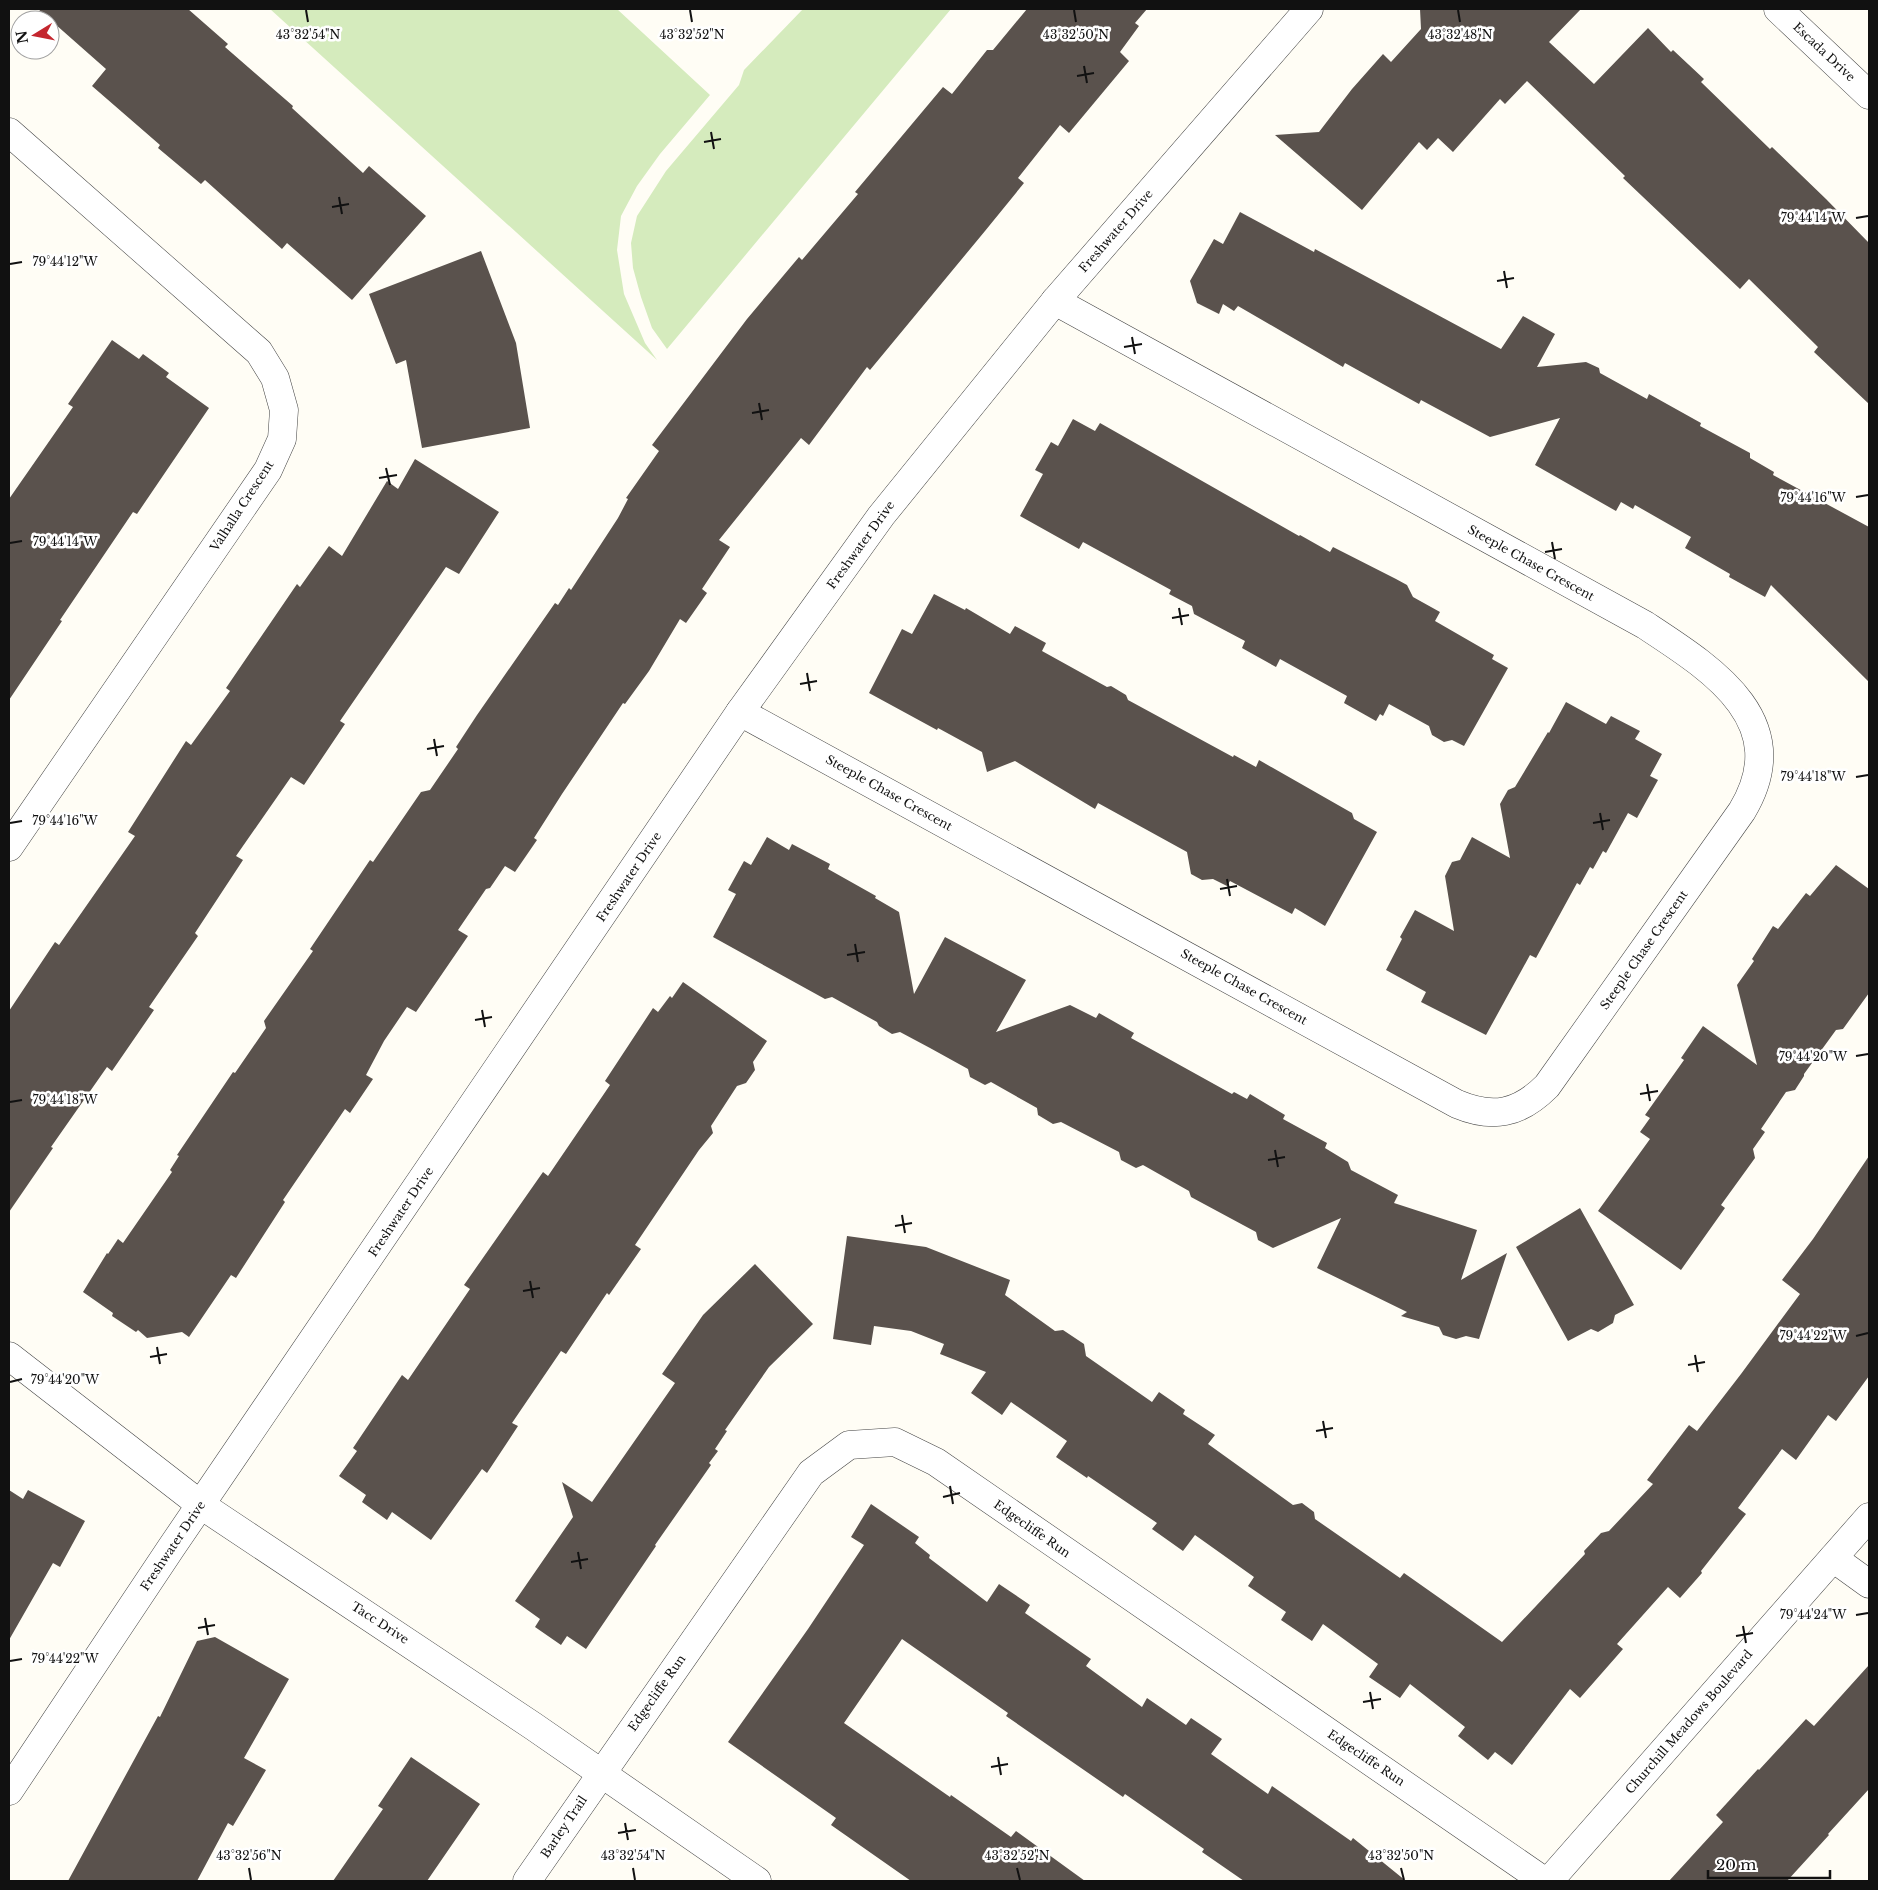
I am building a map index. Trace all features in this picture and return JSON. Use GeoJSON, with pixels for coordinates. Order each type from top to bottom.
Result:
{"type":"FeatureCollection","features":[{"type":"Feature","properties":{"kind":"street","name":"Freshwater Drive"},"geometry":{"type":"LineString","coordinates":[[9,1790],[740,712],[881,516],[1055,301],[1309,9]]}},
{"type":"Feature","properties":{"kind":"street","name":"Escada Drive"},"geometry":{"type":"LineString","coordinates":[[1778,9],[1869,95]]}},
{"type":"Feature","properties":{"kind":"street","name":"Valhalla Crescent"},"geometry":{"type":"LineString","coordinates":[[9,132],[259,352],[275,378],[284,410],[282,439],[268,470],[9,847]]}},
{"type":"Feature","properties":{"kind":"street","name":"Steeple Chase Crescent"},"geometry":{"type":"LineString","coordinates":[[740,712],[1457,1104],[1471,1110],[1486,1113],[1502,1113],[1519,1108],[1534,1099],[1547,1086],[1751,796],[1760,762],[1759,744],[1754,724],[1744,706],[1731,691],[1704,667],[1645,625],[1055,301]]}},
{"type":"Feature","properties":{"kind":"street","name":"Tacc Drive"},"geometry":{"type":"LineString","coordinates":[[9,1356],[201,1505],[422,1650],[602,1772],[757,1881]]}},
{"type":"Feature","properties":{"kind":"street","name":"Edgecliffe Run"},"geometry":{"type":"LineString","coordinates":[[602,1772],[812,1473],[849,1445],[895,1442],[936,1462],[1544,1881]]}},
{"type":"Feature","properties":{"kind":"street","name":"Churchill Meadows Boulevard"},"geometry":{"type":"LineString","coordinates":[[1548,1881],[1869,1517]]}},
{"type":"Feature","properties":{"kind":"street"},"geometry":{"type":"LineString","coordinates":[[1833,1558],[1869,1584]]}},
{"type":"Feature","properties":{"kind":"street","name":"Barley Trail"},"geometry":{"type":"LineString","coordinates":[[527,1881],[602,1772]]}},
{"type":"Feature","properties":{"kind":"green space"},"geometry":{"type":"Polygon","coordinates":[[[270,9],[617,9],[710,95],[660,154],[637,186],[621,216],[617,250],[624,294],[645,343],[657,360],[270,9]]]}},
{"type":"Feature","properties":{"kind":"green space"},"geometry":{"type":"Polygon","coordinates":[[[803,9],[951,9],[667,349],[652,328],[633,268],[631,243],[637,216],[666,171],[739,85],[744,70],[803,9]]]}},
{"type":"Feature","properties":{"kind":"building"},"geometry":{"type":"Polygon","coordinates":[[[38,9],[188,9],[228,44],[225,47],[293,106],[292,108],[363,173],[369,166],[426,216],[352,300],[287,243],[282,249],[205,180],[201,184],[158,148],[160,145],[92,86],[106,69],[60,28],[60,10],[38,9]]]}},
{"type":"Feature","properties":{"kind":"building"},"geometry":{"type":"Polygon","coordinates":[[[1027,9],[1147,9],[1135,23],[1139,26],[1120,52],[1129,61],[1069,133],[1060,125],[1018,178],[1024,183],[985,231],[870,370],[867,367],[809,445],[801,438],[719,540],[730,547],[702,589],[707,593],[686,623],[680,619],[649,671],[625,704],[623,703],[562,794],[534,838],[537,840],[515,872],[505,866],[490,888],[486,889],[458,930],[468,936],[416,1012],[407,1007],[384,1041],[366,1075],[373,1079],[350,1113],[345,1109],[283,1200],[285,1202],[236,1278],[231,1275],[189,1337],[182,1332],[147,1338],[138,1330],[136,1332],[112,1316],[113,1313],[83,1292],[107,1253],[118,1239],[123,1243],[172,1172],[170,1170],[179,1156],[177,1155],[233,1072],[235,1073],[266,1028],[264,1021],[313,951],[310,949],[370,860],[373,862],[421,792],[430,790],[458,749],[456,747],[477,715],[555,603],[558,605],[569,588],[571,590],[618,518],[628,499],[626,498],[659,451],[652,445],[747,319],[799,257],[802,260],[858,194],[855,192],[943,87],[952,94],[987,50],[993,50],[1027,9]]]}},
{"type":"Feature","properties":{"kind":"building"},"geometry":{"type":"Polygon","coordinates":[[[1420,9],[1581,9],[1549,42],[1594,84],[1648,28],[1671,52],[1673,50],[1704,79],[1701,82],[1770,149],[1772,147],[1869,243],[1869,404],[1814,352],[1818,347],[1749,279],[1740,289],[1623,178],[1625,176],[1527,81],[1505,104],[1500,99],[1453,152],[1438,138],[1427,150],[1419,142],[1362,210],[1275,135],[1319,132],[1352,89],[1383,54],[1391,62],[1421,29],[1420,9]]]}},
{"type":"Feature","properties":{"kind":"building"},"geometry":{"type":"Polygon","coordinates":[[[1240,212],[1314,252],[1315,249],[1501,349],[1523,316],[1555,334],[1537,367],[1586,362],[1599,368],[1600,373],[1647,399],[1649,394],[1701,423],[1700,426],[1750,453],[1750,458],[1774,472],[1773,475],[1869,527],[1869,682],[1771,585],[1765,597],[1729,577],[1730,574],[1685,548],[1691,537],[1635,505],[1633,509],[1621,502],[1616,511],[1535,465],[1560,418],[1490,437],[1421,400],[1419,404],[1345,363],[1343,367],[1238,306],[1234,311],[1223,304],[1219,314],[1197,303],[1190,281],[1214,239],[1223,244],[1240,212]]]}},
{"type":"Feature","properties":{"kind":"building"},"geometry":{"type":"Polygon","coordinates":[[[481,251],[516,343],[530,428],[422,448],[406,360],[396,364],[369,294],[481,251]]]}},
{"type":"Feature","properties":{"kind":"building"},"geometry":{"type":"Polygon","coordinates":[[[112,340],[139,359],[143,354],[169,373],[166,377],[209,408],[137,514],[133,512],[9,700],[9,499],[73,407],[68,404],[112,340]]]}},
{"type":"Feature","properties":{"kind":"building"},"geometry":{"type":"Polygon","coordinates":[[[1073,419],[1095,431],[1100,423],[1299,536],[1330,552],[1333,547],[1407,585],[1413,597],[1440,612],[1435,621],[1494,655],[1492,659],[1508,668],[1464,746],[1452,740],[1444,742],[1432,735],[1429,726],[1389,704],[1383,716],[1380,714],[1376,721],[1344,703],[1347,696],[1280,659],[1276,667],[1242,648],[1245,641],[1194,614],[1192,606],[1169,594],[1171,590],[1083,542],[1079,549],[1020,516],[1043,474],[1035,470],[1051,442],[1058,446],[1073,419]]]}},
{"type":"Feature","properties":{"kind":"building"},"geometry":{"type":"Polygon","coordinates":[[[415,459],[499,512],[459,574],[446,567],[340,721],[345,724],[304,785],[291,777],[236,856],[243,860],[195,933],[198,936],[149,1007],[154,1010],[112,1071],[107,1067],[51,1147],[53,1148],[9,1212],[9,1011],[55,942],[59,945],[135,836],[128,832],[186,741],[191,745],[230,691],[226,688],[297,584],[300,587],[329,546],[342,556],[387,481],[398,489],[415,459]]]}},
{"type":"Feature","properties":{"kind":"building"},"geometry":{"type":"Polygon","coordinates":[[[934,594],[965,610],[966,608],[1010,634],[1015,626],[1046,643],[1042,651],[1107,687],[1111,686],[1126,695],[1128,700],[1233,757],[1234,755],[1256,767],[1259,760],[1352,813],[1354,819],[1377,832],[1325,926],[1295,908],[1292,914],[1230,881],[1227,886],[1213,879],[1202,880],[1191,874],[1187,852],[1098,803],[1095,809],[1015,761],[987,772],[982,752],[869,693],[902,629],[912,634],[934,594]]]}},
{"type":"Feature","properties":{"kind":"building"},"geometry":{"type":"Polygon","coordinates":[[[1566,702],[1606,724],[1611,716],[1640,731],[1635,739],[1662,754],[1650,776],[1658,780],[1637,818],[1628,813],[1606,853],[1603,851],[1593,869],[1590,867],[1580,885],[1577,883],[1536,958],[1530,955],[1486,1035],[1421,1002],[1426,992],[1386,970],[1402,939],[1400,937],[1415,910],[1454,931],[1445,876],[1452,862],[1460,860],[1472,837],[1510,858],[1500,804],[1508,790],[1515,787],[1566,702]]]}},
{"type":"Feature","properties":{"kind":"building"},"geometry":{"type":"Polygon","coordinates":[[[767,837],[789,850],[792,844],[830,864],[828,869],[876,896],[875,898],[899,912],[914,994],[945,937],[1026,980],[996,1032],[1070,1005],[1096,1018],[1099,1013],[1134,1033],[1131,1038],[1232,1094],[1234,1092],[1247,1099],[1250,1094],[1285,1115],[1283,1119],[1327,1143],[1325,1148],[1348,1162],[1351,1170],[1398,1195],[1394,1203],[1477,1230],[1461,1280],[1507,1253],[1479,1339],[1466,1336],[1456,1339],[1443,1335],[1439,1327],[1401,1316],[1407,1312],[1317,1268],[1341,1218],[1273,1248],[1258,1240],[1256,1232],[1191,1197],[1189,1191],[1143,1165],[1136,1168],[1121,1160],[1119,1152],[1061,1122],[1053,1124],[1038,1115],[1037,1108],[991,1082],[985,1085],[970,1077],[968,1069],[930,1048],[900,1032],[892,1034],[879,1026],[877,1022],[832,997],[825,999],[713,937],[736,894],[728,890],[744,861],[751,865],[767,837]]]}},
{"type":"Feature","properties":{"kind":"building"},"geometry":{"type":"Polygon","coordinates":[[[1836,865],[1869,889],[1869,993],[1843,1029],[1836,1030],[1804,1074],[1795,1090],[1786,1092],[1761,1129],[1765,1132],[1753,1149],[1755,1158],[1721,1205],[1725,1208],[1681,1270],[1598,1211],[1650,1139],[1640,1132],[1650,1118],[1645,1115],[1684,1060],[1681,1058],[1703,1026],[1757,1065],[1737,985],[1754,961],[1752,959],[1773,926],[1778,929],[1806,893],[1810,896],[1836,865]]]}},
{"type":"Feature","properties":{"kind":"building"},"geometry":{"type":"Polygon","coordinates":[[[683,982],[767,1041],[753,1062],[755,1070],[746,1083],[737,1086],[711,1126],[713,1133],[699,1150],[635,1245],[641,1249],[609,1295],[607,1293],[566,1354],[561,1351],[512,1423],[518,1426],[487,1473],[482,1469],[431,1540],[392,1512],[387,1520],[362,1502],[366,1495],[339,1476],[357,1451],[353,1448],[402,1375],[408,1380],[470,1289],[464,1285],[543,1172],[548,1176],[610,1085],[605,1081],[653,1008],[658,1012],[670,996],[672,998],[683,982]]]}},
{"type":"Feature","properties":{"kind":"building"},"geometry":{"type":"Polygon","coordinates":[[[1869,1156],[1869,1376],[1836,1421],[1828,1415],[1796,1460],[1782,1449],[1738,1508],[1746,1514],[1701,1571],[1702,1573],[1680,1598],[1668,1587],[1617,1644],[1623,1649],[1580,1698],[1570,1689],[1512,1765],[1495,1752],[1488,1760],[1458,1736],[1465,1727],[1410,1684],[1400,1698],[1369,1677],[1378,1664],[1323,1624],[1312,1641],[1281,1620],[1286,1612],[1248,1586],[1254,1577],[1195,1535],[1183,1551],[1152,1529],[1157,1523],[1088,1476],[1087,1478],[1056,1457],[1067,1441],[1011,1402],[1002,1415],[971,1393],[986,1372],[940,1354],[944,1344],[911,1331],[874,1326],[871,1345],[833,1339],[847,1236],[926,1247],[1010,1280],[1005,1295],[1055,1331],[1063,1330],[1084,1344],[1086,1356],[1152,1402],[1159,1392],[1185,1410],[1183,1414],[1215,1435],[1208,1444],[1293,1505],[1302,1503],[1314,1512],[1315,1519],[1400,1578],[1404,1573],[1502,1642],[1585,1554],[1584,1551],[1601,1533],[1609,1531],[1653,1484],[1647,1480],[1689,1425],[1697,1431],[1741,1374],[1800,1294],[1782,1280],[1813,1239],[1869,1156]]]}},
{"type":"Feature","properties":{"kind":"building"},"geometry":{"type":"Polygon","coordinates":[[[1580,1208],[1634,1305],[1615,1315],[1613,1323],[1598,1332],[1591,1329],[1568,1341],[1516,1247],[1580,1208]]]}},
{"type":"Feature","properties":{"kind":"building"},"geometry":{"type":"Polygon","coordinates":[[[755,1264],[813,1324],[769,1367],[725,1430],[727,1431],[715,1449],[718,1451],[709,1463],[711,1465],[586,1649],[567,1636],[561,1645],[535,1627],[540,1619],[515,1601],[573,1517],[562,1482],[592,1502],[675,1383],[662,1374],[703,1315],[755,1264]]]}},
{"type":"Feature","properties":{"kind":"building"},"geometry":{"type":"Polygon","coordinates":[[[9,1490],[23,1499],[28,1490],[85,1521],[60,1567],[53,1563],[9,1640],[9,1490]]]}},
{"type":"Feature","properties":{"kind":"building"},"geometry":{"type":"Polygon","coordinates":[[[871,1504],[919,1537],[915,1543],[930,1555],[929,1558],[987,1602],[999,1584],[1030,1605],[1025,1613],[1091,1659],[1086,1666],[1142,1707],[1147,1698],[1186,1725],[1191,1718],[1222,1739],[1211,1754],[1268,1794],[1272,1786],[1351,1841],[1353,1838],[1406,1881],[1244,1881],[1202,1852],[1204,1849],[1125,1794],[1123,1797],[1006,1716],[1008,1713],[902,1639],[844,1723],[1011,1837],[1016,1831],[1085,1881],[911,1881],[831,1825],[836,1818],[728,1742],[808,1629],[864,1545],[851,1537],[871,1504]]]}},
{"type":"Feature","properties":{"kind":"building"},"geometry":{"type":"Polygon","coordinates":[[[215,1637],[289,1679],[244,1758],[266,1770],[233,1826],[228,1823],[197,1881],[68,1881],[158,1716],[160,1717],[197,1641],[215,1637]]]}},
{"type":"Feature","properties":{"kind":"building"},"geometry":{"type":"Polygon","coordinates":[[[1869,1665],[1869,1789],[1787,1881],[1669,1881],[1723,1822],[1716,1815],[1758,1769],[1806,1719],[1814,1726],[1869,1665]]]}},
{"type":"Feature","properties":{"kind":"building"},"geometry":{"type":"Polygon","coordinates":[[[411,1757],[480,1804],[427,1881],[333,1881],[383,1809],[378,1806],[411,1757]]]}}]}
